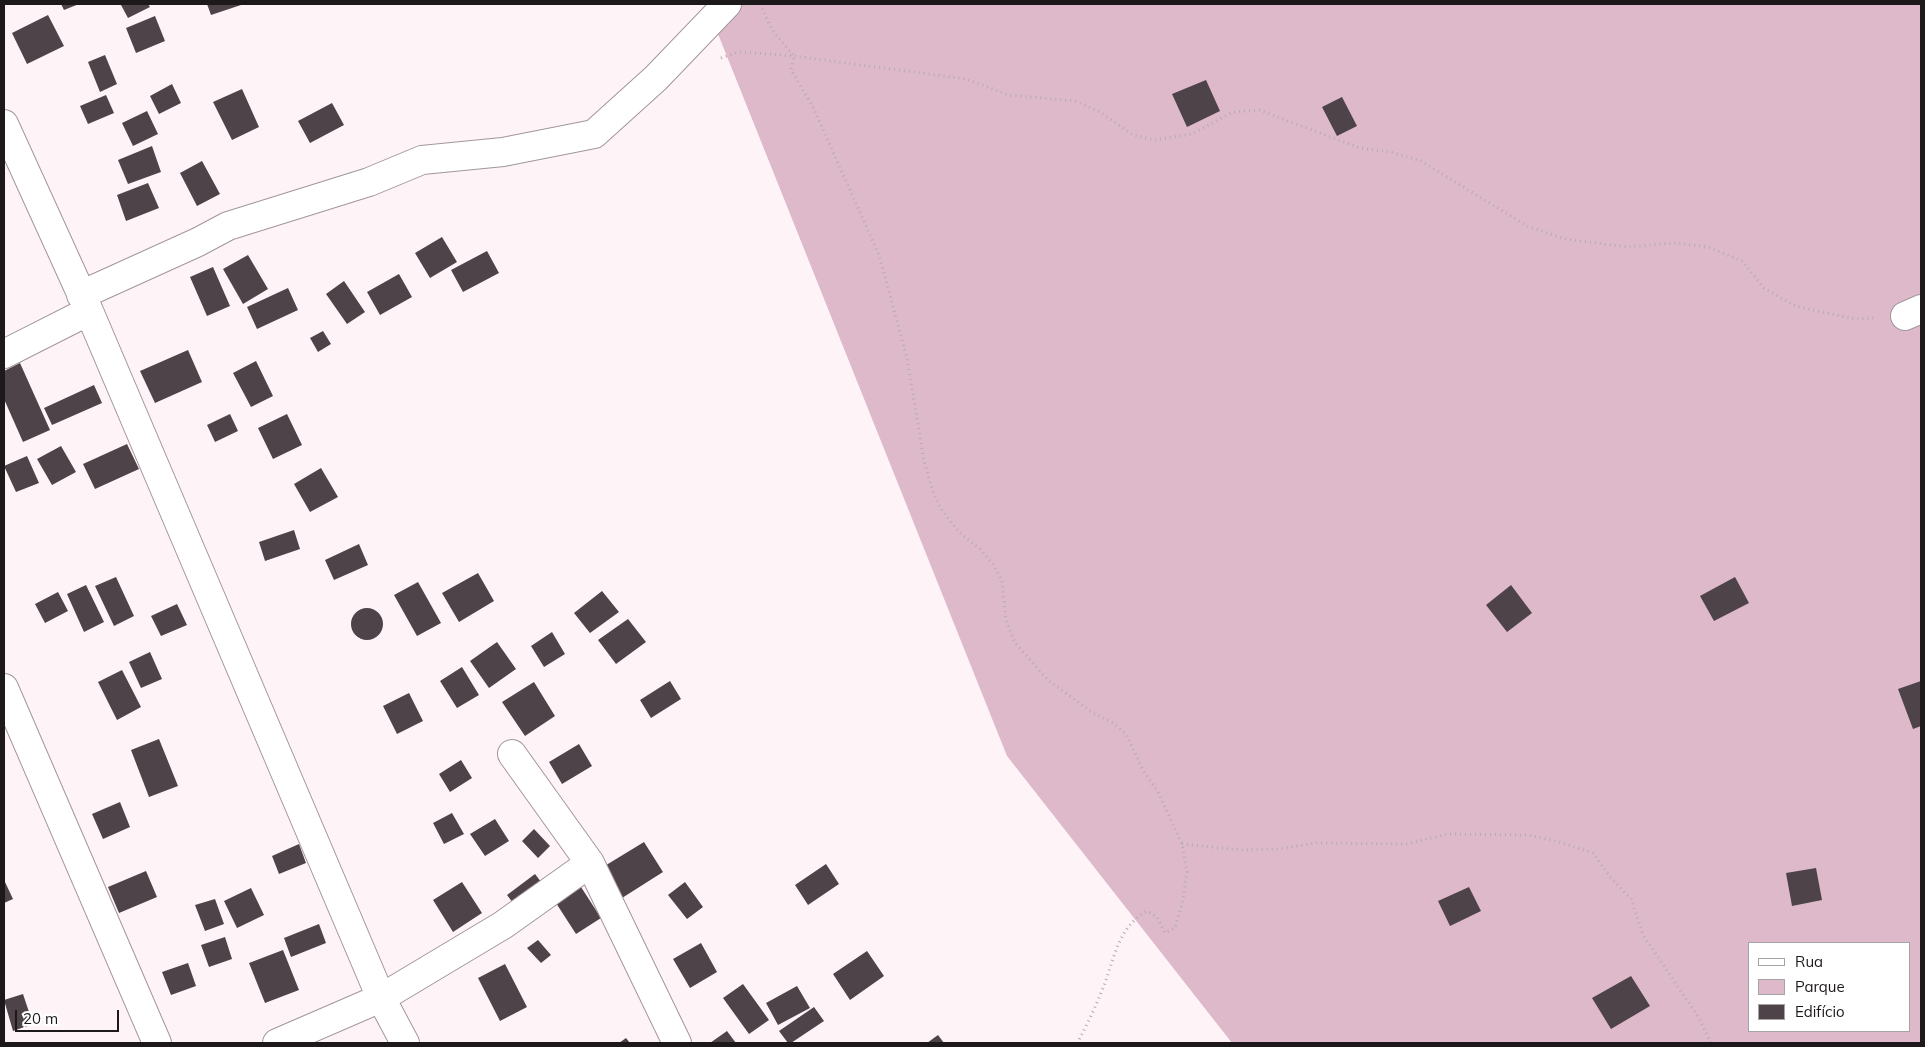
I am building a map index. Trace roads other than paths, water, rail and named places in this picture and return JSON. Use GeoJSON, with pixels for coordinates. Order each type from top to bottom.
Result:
{"type":"FeatureCollection","features":[{"type":"Feature","properties":{"kind":"street"},"geometry":{"type":"LineString","coordinates":[[4,354],[85,303],[228,226],[369,182],[422,160],[503,152],[594,134],[656,78],[727,4]]}},
{"type":"Feature","properties":{"kind":"street"},"geometry":{"type":"LineString","coordinates":[[4,124],[85,303],[381,998],[405,1043]]}},
{"type":"Feature","properties":{"kind":"street"},"geometry":{"type":"LineString","coordinates":[[4,688],[157,1043]]}},
{"type":"Feature","properties":{"kind":"street"},"geometry":{"type":"LineString","coordinates":[[512,754],[590,863],[677,1043]]}},
{"type":"Feature","properties":{"kind":"street"},"geometry":{"type":"LineString","coordinates":[[277,1043],[381,998],[502,925],[590,863]]}}]}
